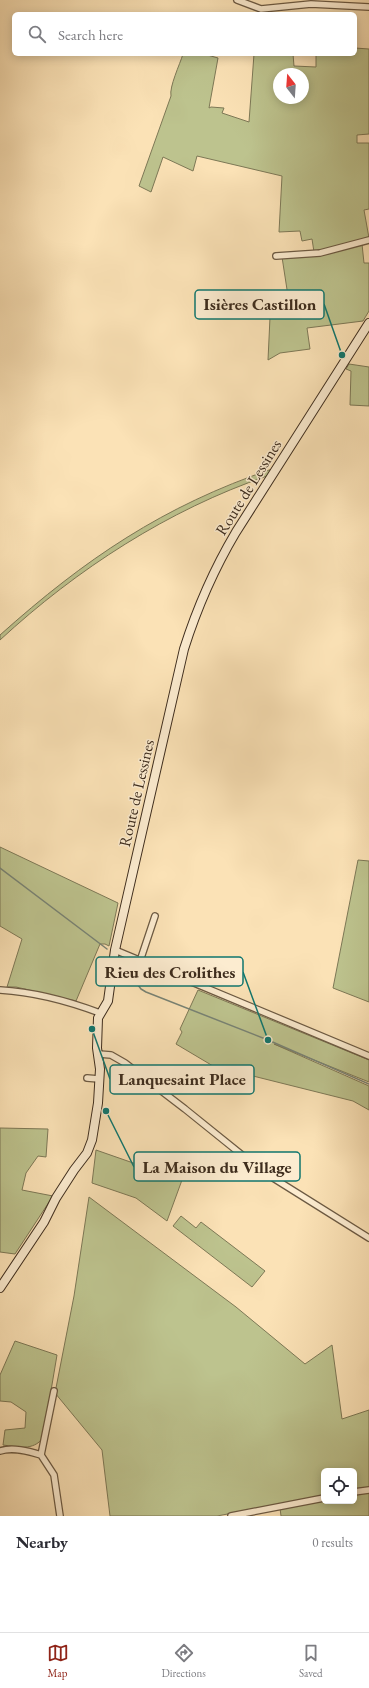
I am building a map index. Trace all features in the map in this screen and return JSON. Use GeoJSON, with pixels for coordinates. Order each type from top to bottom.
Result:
{"type":"FeatureCollection","features":[{"type":"Feature","properties":{"kind":"main road","name":"Route de Lessines"},"geometry":{"type":"LineString","coordinates":[[0,1288],[44,1222],[66,1181],[88,1153],[95,1126],[99,1079],[99,1054],[97,1048],[98,1018],[108,1001],[115,950],[184,649],[194,618],[216,566],[236,532],[369,323]]}},
{"type":"Feature","properties":{"kind":"street"},"geometry":{"type":"LineString","coordinates":[[237,0],[261,9],[311,4],[369,6]]}},
{"type":"Feature","properties":{"kind":"street"},"geometry":{"type":"LineString","coordinates":[[276,256],[320,253],[369,240]]}},
{"type":"Feature","properties":{"kind":"street"},"geometry":{"type":"LineString","coordinates":[[140,961],[155,916]]}},
{"type":"Feature","properties":{"kind":"street"},"geometry":{"type":"LineString","coordinates":[[115,950],[369,1056]]}},
{"type":"Feature","properties":{"kind":"street"},"geometry":{"type":"LineString","coordinates":[[0,990],[20,992],[84,1007],[100,1013]]}},
{"type":"Feature","properties":{"kind":"street"},"geometry":{"type":"LineString","coordinates":[[99,1054],[111,1055],[125,1063],[186,1109],[262,1171],[369,1238]]}},
{"type":"Feature","properties":{"kind":"street"},"geometry":{"type":"LineString","coordinates":[[87,1078],[99,1079]]}},
{"type":"Feature","properties":{"kind":"street"},"geometry":{"type":"LineString","coordinates":[[41,1455],[54,1391]]}},
{"type":"Feature","properties":{"kind":"street"},"geometry":{"type":"LineString","coordinates":[[0,1451],[6,1449],[30,1451],[41,1455],[54,1475],[60,1516]]}},
{"type":"Feature","properties":{"kind":"street"},"geometry":{"type":"LineString","coordinates":[[357,1492],[369,1490]]}},
{"type":"Feature","properties":{"kind":"street"},"geometry":{"type":"LineString","coordinates":[[231,1516],[321,1499]]}},
{"type":"Feature","properties":{"kind":"green space"},"geometry":{"type":"Polygon","coordinates":[[[357,48],[369,49],[369,134],[357,135],[357,143],[369,143],[369,209],[364,210],[369,238],[314,252],[312,239],[302,241],[300,231],[279,232],[282,176],[197,156],[193,171],[163,157],[151,192],[139,186],[171,96],[173,81],[182,56],[211,56],[218,58],[209,108],[224,108],[222,113],[249,122],[254,56],[293,56],[294,66],[316,67],[316,56],[357,56],[357,48]]]}},
{"type":"Feature","properties":{"kind":"green space"},"geometry":{"type":"Polygon","coordinates":[[[362,244],[364,263],[369,263],[369,311],[363,321],[307,328],[310,349],[280,353],[268,360],[271,296],[288,296],[282,257],[320,256],[362,244]]]}},
{"type":"Feature","properties":{"kind":"green space"},"geometry":{"type":"Polygon","coordinates":[[[349,364],[369,367],[369,406],[350,405],[351,371],[346,369],[349,364]]]}},
{"type":"Feature","properties":{"kind":"green space"},"geometry":{"type":"Polygon","coordinates":[[[272,469],[267,476],[194,506],[125,544],[60,589],[0,640],[0,635],[63,582],[127,537],[195,500],[272,469]]]}},
{"type":"Feature","properties":{"kind":"green space"},"geometry":{"type":"Polygon","coordinates":[[[0,847],[118,903],[109,946],[100,944],[76,1001],[16,987],[7,987],[22,939],[0,926],[0,847]]]}},
{"type":"Feature","properties":{"kind":"green space"},"geometry":{"type":"Polygon","coordinates":[[[358,860],[369,861],[369,1002],[333,988],[358,860]]]}},
{"type":"Feature","properties":{"kind":"green space"},"geometry":{"type":"Polygon","coordinates":[[[198,990],[369,1060],[369,1082],[274,1044],[369,1086],[369,1110],[353,1101],[213,1066],[176,1044],[182,1032],[180,1029],[198,990]]]}},
{"type":"Feature","properties":{"kind":"green space"},"geometry":{"type":"Polygon","coordinates":[[[0,1128],[48,1129],[46,1157],[38,1156],[26,1173],[22,1190],[53,1196],[15,1254],[0,1252],[0,1128]]]}},
{"type":"Feature","properties":{"kind":"green space"},"geometry":{"type":"Polygon","coordinates":[[[96,1150],[182,1180],[167,1221],[136,1198],[92,1183],[96,1150]]]}},
{"type":"Feature","properties":{"kind":"green space"},"geometry":{"type":"Polygon","coordinates":[[[89,1197],[236,1307],[305,1364],[332,1345],[342,1419],[369,1410],[369,1488],[357,1490],[357,1468],[321,1468],[321,1497],[217,1516],[110,1516],[102,1450],[55,1393],[74,1296],[89,1197]]]}},
{"type":"Feature","properties":{"kind":"green space"},"geometry":{"type":"Polygon","coordinates":[[[181,1216],[196,1228],[201,1222],[265,1271],[252,1287],[173,1226],[181,1216]]]}},
{"type":"Feature","properties":{"kind":"green space"},"geometry":{"type":"Polygon","coordinates":[[[15,1341],[57,1355],[43,1438],[35,1445],[25,1447],[3,1445],[5,1430],[25,1428],[26,1412],[11,1402],[0,1401],[0,1375],[15,1341]]]}},
{"type":"Feature","properties":{"kind":"green space"},"geometry":{"type":"Polygon","coordinates":[[[369,1492],[369,1516],[281,1516],[280,1508],[321,1501],[321,1504],[357,1504],[357,1494],[369,1492]]]}},
{"type":"Feature","properties":{"kind":"waterway"},"geometry":{"type":"LineString","coordinates":[[0,868],[107,949]]}},
{"type":"Feature","properties":{"kind":"waterway"},"geometry":{"type":"LineString","coordinates":[[119,960],[141,989],[146,992],[268,1040],[369,1084]]}},
{"type":"Feature","properties":{"kind":"place","name":"Isières Castillon"},"geometry":{"type":"Point","coordinates":[342,355]}},
{"type":"Feature","properties":{"kind":"place","name":"Lanquesaint Place"},"geometry":{"type":"Point","coordinates":[92,1029]}},
{"type":"Feature","properties":{"kind":"place","name":"Rieu des Crolithes"},"geometry":{"type":"Point","coordinates":[268,1040]}},
{"type":"Feature","properties":{"kind":"place","name":"La Maison du Village"},"geometry":{"type":"Point","coordinates":[106,1111]}}]}
